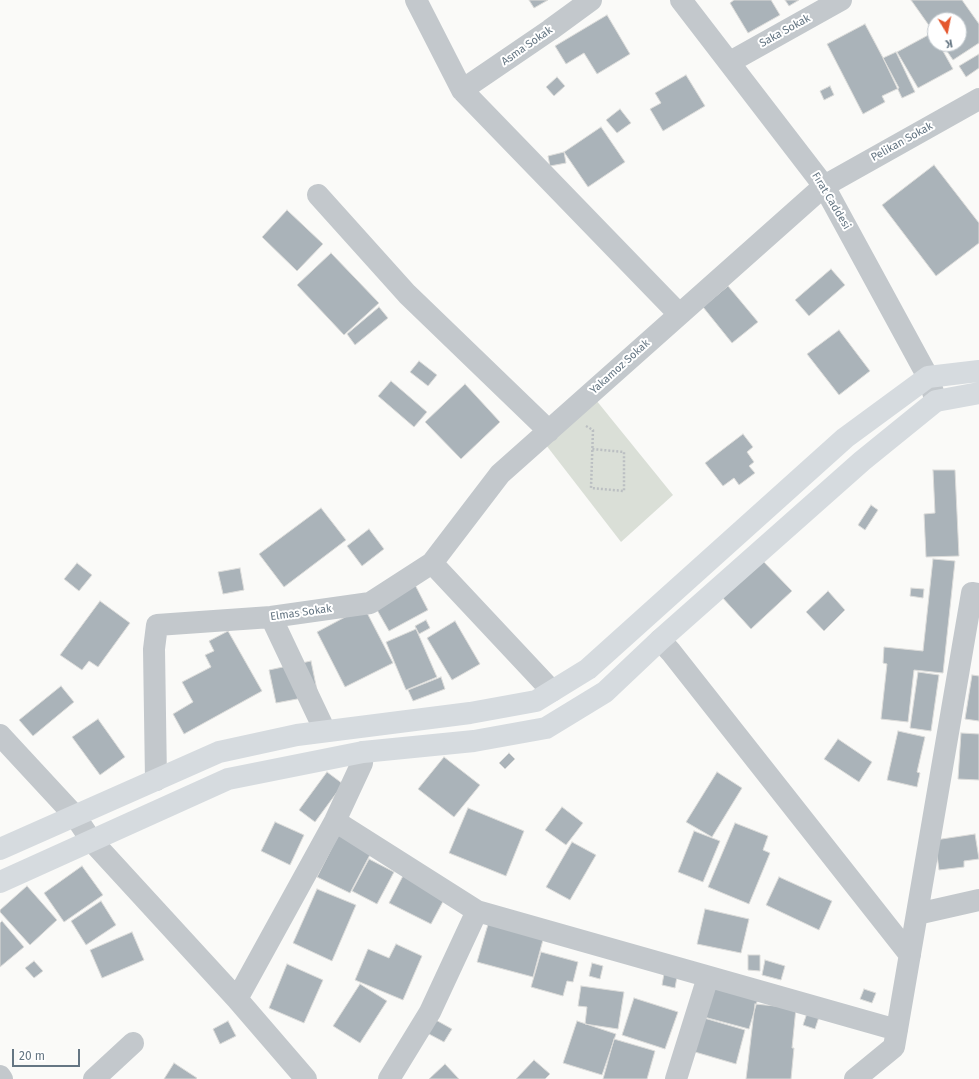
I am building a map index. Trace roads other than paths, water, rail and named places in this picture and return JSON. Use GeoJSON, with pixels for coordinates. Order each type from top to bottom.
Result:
{"type":"FeatureCollection","features":[{"type":"Feature","properties":{"kind":"main road"},"geometry":{"type":"LineString","coordinates":[[0,849],[219,752],[297,735],[470,712],[536,701],[588,669],[845,438],[928,376],[979,370]]}},
{"type":"Feature","properties":{"kind":"main road"},"geometry":{"type":"LineString","coordinates":[[0,882],[228,779],[363,752],[474,741],[546,728],[605,692],[660,640],[862,461],[936,401],[978,393]]}},
{"type":"Feature","properties":{"kind":"street"},"geometry":{"type":"LineString","coordinates":[[416,0],[462,90],[680,314]]}},
{"type":"Feature","properties":{"kind":"street","name":"Asma Sokak"},"geometry":{"type":"LineString","coordinates":[[462,90],[550,30],[590,0]]}},
{"type":"Feature","properties":{"kind":"street","name":"Fırat Caddesi"},"geometry":{"type":"LineString","coordinates":[[681,0],[824,186],[928,376],[936,401]]}},
{"type":"Feature","properties":{"kind":"street","name":"Saka Sokak"},"geometry":{"type":"LineString","coordinates":[[730,62],[841,0]]}},
{"type":"Feature","properties":{"kind":"street","name":"Pelikan Sokak"},"geometry":{"type":"LineString","coordinates":[[824,186],[979,99]]}},
{"type":"Feature","properties":{"kind":"street","name":"Yakamoz Sokak"},"geometry":{"type":"LineString","coordinates":[[432,563],[500,474],[824,186]]}},
{"type":"Feature","properties":{"kind":"street"},"geometry":{"type":"LineString","coordinates":[[318,195],[407,294],[549,431]]}},
{"type":"Feature","properties":{"kind":"street"},"geometry":{"type":"LineString","coordinates":[[978,393],[979,370]]}},
{"type":"Feature","properties":{"kind":"street"},"geometry":{"type":"LineString","coordinates":[[432,563],[552,691]]}},
{"type":"Feature","properties":{"kind":"street","name":"Elmas Sokak"},"geometry":{"type":"LineString","coordinates":[[156,780],[154,649],[157,625],[271,618],[370,603],[432,563]]}},
{"type":"Feature","properties":{"kind":"street"},"geometry":{"type":"LineString","coordinates":[[867,1075],[894,1047],[972,592],[979,594]]}},
{"type":"Feature","properties":{"kind":"street"},"geometry":{"type":"LineString","coordinates":[[271,618],[325,731]]}},
{"type":"Feature","properties":{"kind":"street"},"geometry":{"type":"LineString","coordinates":[[660,640],[910,955]]}},
{"type":"Feature","properties":{"kind":"street"},"geometry":{"type":"LineString","coordinates":[[0,735],[75,816],[91,840],[237,999],[306,1079]]}},
{"type":"Feature","properties":{"kind":"street"},"geometry":{"type":"LineString","coordinates":[[237,999],[335,821],[362,763],[363,752]]}},
{"type":"Feature","properties":{"kind":"street"},"geometry":{"type":"LineString","coordinates":[[335,821],[477,911],[897,1030]]}},
{"type":"Feature","properties":{"kind":"street"},"geometry":{"type":"LineString","coordinates":[[917,914],[979,900]]}},
{"type":"Feature","properties":{"kind":"street"},"geometry":{"type":"LineString","coordinates":[[389,1079],[430,1012],[477,911]]}},
{"type":"Feature","properties":{"kind":"street"},"geometry":{"type":"LineString","coordinates":[[676,1079],[708,977]]}},
{"type":"Feature","properties":{"kind":"street"},"geometry":{"type":"LineString","coordinates":[[94,1079],[134,1043]]}}]}
